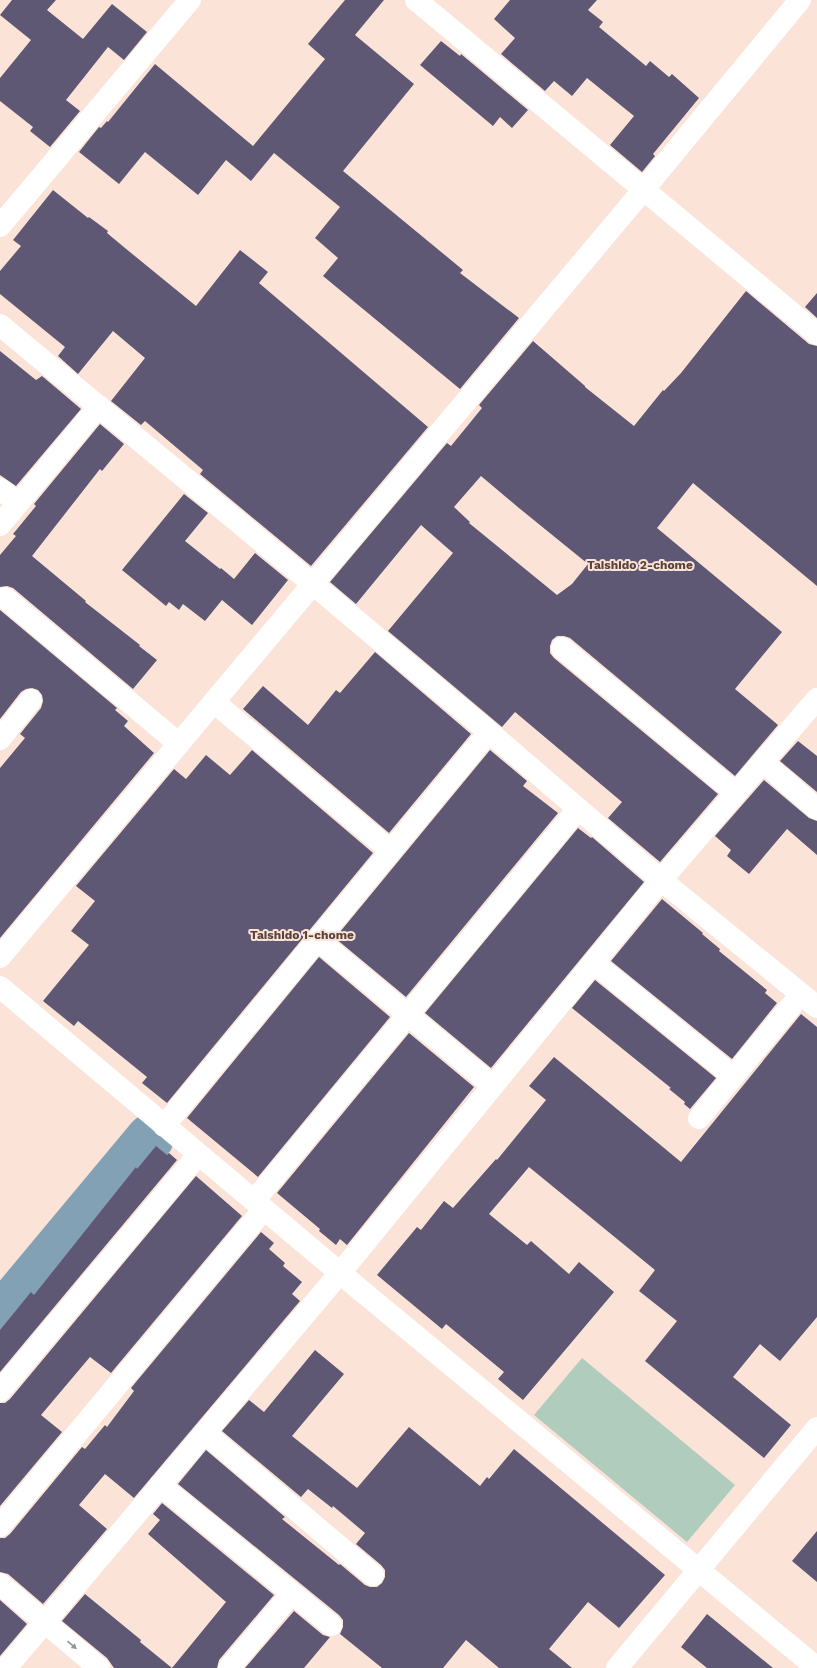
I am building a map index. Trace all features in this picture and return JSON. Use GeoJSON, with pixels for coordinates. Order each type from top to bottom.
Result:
{"type":"FeatureCollection","features":[{"type":"Feature","properties":{"kind":"street"},"geometry":{"type":"LineString","coordinates":[[0,226],[190,0]]}},
{"type":"Feature","properties":{"kind":"street"},"geometry":{"type":"LineString","coordinates":[[416,0],[817,334]]}},
{"type":"Feature","properties":{"kind":"street"},"geometry":{"type":"LineString","coordinates":[[0,957],[644,189],[800,0]]}},
{"type":"Feature","properties":{"kind":"street"},"geometry":{"type":"LineString","coordinates":[[0,325],[313,584],[489,732],[661,880],[809,1001],[733,1076],[698,1118]]}},
{"type":"Feature","properties":{"kind":"street"},"geometry":{"type":"LineString","coordinates":[[0,525],[99,406]]}},
{"type":"Feature","properties":{"kind":"street"},"geometry":{"type":"LineString","coordinates":[[0,489],[18,503]]}},
{"type":"Feature","properties":{"kind":"street"},"geometry":{"type":"LineString","coordinates":[[5,598],[179,744]]}},
{"type":"Feature","properties":{"kind":"street"},"geometry":{"type":"LineString","coordinates":[[562,648],[736,794]]}},
{"type":"Feature","properties":{"kind":"street"},"geometry":{"type":"LineString","coordinates":[[6,1668],[44,1621],[340,1273],[661,880],[817,699]]}},
{"type":"Feature","properties":{"kind":"street"},"geometry":{"type":"LineString","coordinates":[[0,739],[31,700]]}},
{"type":"Feature","properties":{"kind":"street"},"geometry":{"type":"LineString","coordinates":[[214,702],[392,851]]}},
{"type":"Feature","properties":{"kind":"street"},"geometry":{"type":"LineString","coordinates":[[164,1126],[489,732]]}},
{"type":"Feature","properties":{"kind":"street"},"geometry":{"type":"LineString","coordinates":[[763,762],[817,809]]}},
{"type":"Feature","properties":{"kind":"street"},"geometry":{"type":"LineString","coordinates":[[0,1526],[259,1205],[407,1015],[578,809]]}},
{"type":"Feature","properties":{"kind":"street"},"geometry":{"type":"LineString","coordinates":[[318,940],[492,1086]]}},
{"type":"Feature","properties":{"kind":"street"},"geometry":{"type":"LineString","coordinates":[[594,963],[733,1076]]}},
{"type":"Feature","properties":{"kind":"street"},"geometry":{"type":"LineString","coordinates":[[0,987],[198,1155],[817,1668]]}},
{"type":"Feature","properties":{"kind":"street"},"geometry":{"type":"LineString","coordinates":[[0,1391],[198,1155]]}},
{"type":"Feature","properties":{"kind":"street"},"geometry":{"type":"LineString","coordinates":[[616,1668],[817,1428]]}},
{"type":"Feature","properties":{"kind":"street"},"geometry":{"type":"LineString","coordinates":[[204,1433],[373,1575]]}},
{"type":"Feature","properties":{"kind":"street"},"geometry":{"type":"LineString","coordinates":[[160,1484],[331,1625]]}},
{"type":"Feature","properties":{"kind":"street"},"geometry":{"type":"LineString","coordinates":[[0,1584],[99,1668]]}},
{"type":"Feature","properties":{"kind":"street"},"geometry":{"type":"LineString","coordinates":[[229,1668],[292,1593]]}},
{"type":"Feature","properties":{"kind":"green space"},"geometry":{"type":"Polygon","coordinates":[[[582,1358],[735,1485],[687,1542],[534,1415],[582,1358]]]}},
{"type":"Feature","properties":{"kind":"building"},"geometry":{"type":"Polygon","coordinates":[[[12,0],[56,0],[47,10],[83,39],[112,4],[147,32],[124,60],[108,47],[66,100],[80,111],[50,147],[30,131],[33,127],[0,101],[0,78],[31,40],[0,15],[12,0]]]}},
{"type":"Feature","properties":{"kind":"building"},"geometry":{"type":"Polygon","coordinates":[[[345,0],[384,0],[355,35],[414,84],[343,171],[463,270],[460,273],[519,318],[460,389],[323,276],[338,258],[315,238],[340,207],[274,153],[251,181],[226,160],[198,195],[145,152],[119,184],[79,152],[99,127],[101,128],[107,121],[108,122],[155,64],[253,146],[325,59],[308,44],[345,0]]]}},
{"type":"Feature","properties":{"kind":"building"},"geometry":{"type":"Polygon","coordinates":[[[510,0],[597,0],[588,10],[603,22],[599,27],[646,66],[650,61],[669,77],[672,74],[699,98],[653,154],[655,156],[642,172],[610,145],[634,116],[587,78],[572,96],[554,81],[545,91],[501,54],[515,38],[494,19],[510,0]]]}},
{"type":"Feature","properties":{"kind":"building"},"geometry":{"type":"Polygon","coordinates":[[[441,41],[460,56],[461,54],[528,110],[512,128],[500,117],[493,126],[420,65],[441,41]]]}},
{"type":"Feature","properties":{"kind":"building"},"geometry":{"type":"Polygon","coordinates":[[[53,190],[88,218],[89,217],[108,231],[107,233],[196,306],[240,250],[268,272],[259,283],[428,427],[311,566],[200,474],[203,470],[145,421],[141,425],[111,401],[145,358],[113,331],[78,374],[58,356],[65,347],[0,294],[0,271],[21,246],[13,240],[53,190]]]}},
{"type":"Feature","properties":{"kind":"building"},"geometry":{"type":"Polygon","coordinates":[[[746,291],[809,344],[817,346],[817,586],[693,483],[657,528],[782,632],[735,689],[778,725],[735,776],[570,638],[557,636],[552,640],[550,653],[554,658],[718,794],[660,862],[608,818],[622,802],[515,712],[502,727],[388,631],[453,553],[421,525],[356,604],[330,582],[447,443],[451,446],[482,408],[479,405],[533,341],[585,387],[634,426],[663,390],[664,391],[681,373],[746,291]],[[481,476],[454,507],[470,522],[469,523],[557,595],[572,584],[588,564],[481,476]]]}},
{"type":"Feature","properties":{"kind":"building"},"geometry":{"type":"Polygon","coordinates":[[[817,293],[817,318],[805,307],[817,293]]]}},
{"type":"Feature","properties":{"kind":"building"},"geometry":{"type":"Polygon","coordinates":[[[0,351],[36,380],[42,376],[81,409],[16,486],[0,475],[0,351]]]}},
{"type":"Feature","properties":{"kind":"building"},"geometry":{"type":"Polygon","coordinates":[[[100,424],[124,444],[102,471],[100,469],[32,556],[86,601],[85,602],[157,660],[133,689],[13,588],[7,586],[0,587],[0,555],[16,536],[13,534],[36,506],[34,504],[100,424]]]}},
{"type":"Feature","properties":{"kind":"building"},"geometry":{"type":"Polygon","coordinates":[[[184,494],[208,513],[185,541],[234,579],[255,553],[288,580],[252,625],[222,600],[205,621],[183,604],[179,610],[169,602],[166,606],[122,570],[184,494]]]}},
{"type":"Feature","properties":{"kind":"building"},"geometry":{"type":"Polygon","coordinates":[[[0,610],[117,708],[115,710],[128,721],[124,726],[154,753],[0,938],[0,768],[25,738],[20,734],[41,708],[43,701],[42,695],[38,690],[32,688],[26,689],[21,692],[0,719],[0,610]]]}},
{"type":"Feature","properties":{"kind":"building"},"geometry":{"type":"Polygon","coordinates":[[[375,652],[471,734],[389,833],[243,709],[263,686],[308,725],[336,690],[340,693],[375,652]]]}},
{"type":"Feature","properties":{"kind":"building"},"geometry":{"type":"Polygon","coordinates":[[[798,741],[817,756],[817,792],[780,761],[798,741]]]}},
{"type":"Feature","properties":{"kind":"building"},"geometry":{"type":"Polygon","coordinates":[[[252,750],[373,853],[167,1103],[142,1083],[147,1077],[78,1021],[74,1026],[43,1001],[89,945],[71,931],[95,901],[76,886],[174,769],[186,779],[206,755],[230,775],[252,750]]]}},
{"type":"Feature","properties":{"kind":"building"},"geometry":{"type":"Polygon","coordinates":[[[490,750],[527,781],[523,786],[558,813],[406,997],[335,938],[490,750]]]}},
{"type":"Feature","properties":{"kind":"building"},"geometry":{"type":"Polygon","coordinates":[[[764,780],[809,818],[817,821],[817,855],[787,829],[749,874],[727,856],[731,850],[715,836],[764,780]]]}},
{"type":"Feature","properties":{"kind":"building"},"geometry":{"type":"Polygon","coordinates":[[[578,828],[591,838],[592,837],[644,882],[491,1068],[425,1013],[578,828]]]}},
{"type":"Feature","properties":{"kind":"building"},"geometry":{"type":"Polygon","coordinates":[[[662,899],[703,933],[702,934],[720,949],[719,951],[767,990],[765,993],[777,1003],[732,1059],[611,961],[662,899]]]}},
{"type":"Feature","properties":{"kind":"building"},"geometry":{"type":"Polygon","coordinates":[[[319,957],[390,1017],[258,1177],[187,1118],[319,957]]]}},
{"type":"Feature","properties":{"kind":"building"},"geometry":{"type":"Polygon","coordinates":[[[595,980],[716,1078],[690,1109],[684,1104],[685,1102],[669,1089],[671,1088],[572,1008],[595,980]]]}},
{"type":"Feature","properties":{"kind":"building"},"geometry":{"type":"Polygon","coordinates":[[[801,1014],[817,1027],[817,1317],[780,1361],[760,1344],[733,1377],[791,1425],[764,1458],[645,1361],[677,1321],[639,1291],[655,1270],[529,1167],[489,1214],[527,1245],[531,1241],[569,1274],[579,1262],[614,1292],[523,1400],[498,1379],[504,1372],[446,1324],[442,1329],[377,1275],[417,1227],[421,1230],[444,1201],[453,1208],[496,1159],[497,1160],[546,1100],[529,1086],[554,1057],[681,1162],[801,1014]]]}},
{"type":"Feature","properties":{"kind":"building"},"geometry":{"type":"Polygon","coordinates":[[[409,1033],[474,1087],[347,1245],[340,1239],[336,1245],[319,1231],[320,1229],[277,1193],[409,1033]]]}},
{"type":"Feature","properties":{"kind":"building"},"geometry":{"type":"Polygon","coordinates":[[[156,1146],[167,1155],[169,1153],[177,1160],[0,1372],[0,1330],[31,1292],[34,1295],[136,1167],[137,1169],[156,1146]]]}},
{"type":"Feature","properties":{"kind":"building"},"geometry":{"type":"Polygon","coordinates":[[[196,1176],[242,1216],[111,1373],[90,1357],[41,1415],[62,1432],[0,1506],[0,1403],[5,1403],[10,1399],[196,1176]]]}},
{"type":"Feature","properties":{"kind":"building"},"geometry":{"type":"Polygon","coordinates":[[[261,1232],[274,1243],[269,1249],[285,1263],[283,1266],[302,1282],[292,1294],[300,1301],[134,1498],[105,1474],[79,1505],[107,1529],[43,1604],[8,1574],[0,1572],[0,1538],[5,1538],[10,1534],[82,1447],[85,1449],[105,1425],[107,1427],[134,1391],[131,1388],[261,1232]]]}},
{"type":"Feature","properties":{"kind":"building"},"geometry":{"type":"Polygon","coordinates":[[[315,1350],[344,1374],[292,1436],[357,1488],[409,1427],[480,1486],[487,1477],[489,1479],[514,1449],[665,1575],[619,1628],[588,1602],[549,1649],[572,1668],[499,1668],[466,1640],[443,1668],[382,1668],[340,1634],[343,1627],[343,1620],[339,1615],[178,1484],[206,1450],[285,1517],[282,1519],[365,1585],[377,1587],[382,1583],[385,1577],[385,1570],[356,1544],[365,1533],[333,1506],[332,1508],[308,1489],[301,1497],[222,1431],[249,1400],[264,1412],[315,1350]]]}},
{"type":"Feature","properties":{"kind":"building"},"geometry":{"type":"Polygon","coordinates":[[[162,1503],[274,1595],[219,1660],[217,1668],[172,1668],[226,1602],[148,1534],[160,1520],[153,1514],[162,1503]]]}},
{"type":"Feature","properties":{"kind":"building"},"geometry":{"type":"Polygon","coordinates":[[[817,1531],[817,1582],[792,1561],[817,1531]]]}},
{"type":"Feature","properties":{"kind":"building"},"geometry":{"type":"Polygon","coordinates":[[[85,1594],[141,1640],[140,1642],[172,1668],[114,1668],[107,1658],[62,1621],[85,1594]]]}},
{"type":"Feature","properties":{"kind":"building"},"geometry":{"type":"Polygon","coordinates":[[[0,1600],[27,1624],[0,1656],[0,1600]]]}},
{"type":"Feature","properties":{"kind":"building"},"geometry":{"type":"Polygon","coordinates":[[[294,1611],[323,1635],[330,1637],[304,1668],[245,1668],[294,1611]]]}},
{"type":"Feature","properties":{"kind":"building"},"geometry":{"type":"Polygon","coordinates":[[[707,1614],[773,1668],[707,1668],[681,1647],[707,1614]]]}},
{"type":"Feature","properties":{"kind":"waterway"},"geometry":{"type":"LineString","coordinates":[[0,1318],[150,1138]]}},
{"type":"Feature","properties":{"kind":"district","name":"Taishido 2-chome"},"geometry":{"type":"Point","coordinates":[640,565]}},
{"type":"Feature","properties":{"kind":"district","name":"Taishido 1-chome"},"geometry":{"type":"Point","coordinates":[302,935]}}]}
